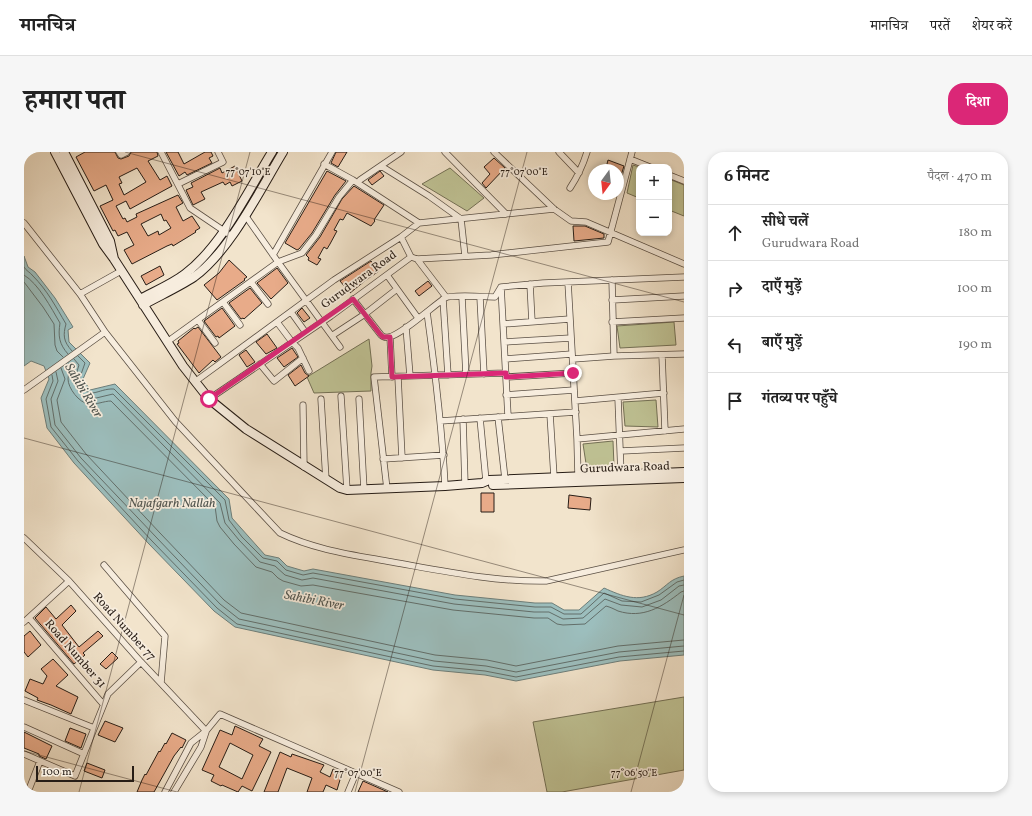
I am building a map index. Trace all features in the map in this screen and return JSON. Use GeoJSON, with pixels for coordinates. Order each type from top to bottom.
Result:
{"type":"FeatureCollection","features":[{"type":"Feature","properties":{"kind":"street"},"geometry":{"type":"LineString","coordinates":[[55,152],[103,244],[183,366],[209,399],[246,429],[304,467],[340,488],[347,490],[465,485],[484,482],[480,418]]}},
{"type":"Feature","properties":{"kind":"street"},"geometry":{"type":"LineString","coordinates":[[64,152],[110,241],[114,259]]}},
{"type":"Feature","properties":{"kind":"street"},"geometry":{"type":"LineString","coordinates":[[119,152],[121,155],[127,152]]}},
{"type":"Feature","properties":{"kind":"street"},"geometry":{"type":"LineString","coordinates":[[161,152],[190,208],[231,236]]}},
{"type":"Feature","properties":{"kind":"street"},"geometry":{"type":"LineString","coordinates":[[178,184],[223,162],[218,152]]}},
{"type":"Feature","properties":{"kind":"street"},"geometry":{"type":"LineString","coordinates":[[142,302],[185,274],[203,257],[224,231],[272,152]]}},
{"type":"Feature","properties":{"kind":"street"},"geometry":{"type":"LineString","coordinates":[[142,302],[194,277],[213,260],[245,215],[283,152]]}},
{"type":"Feature","properties":{"kind":"street"},"geometry":{"type":"LineString","coordinates":[[273,255],[332,152]]}},
{"type":"Feature","properties":{"kind":"street"},"geometry":{"type":"LineString","coordinates":[[360,180],[402,152]]}},
{"type":"Feature","properties":{"kind":"street"},"geometry":{"type":"LineString","coordinates":[[445,152],[506,214]]}},
{"type":"Feature","properties":{"kind":"street"},"geometry":{"type":"LineString","coordinates":[[494,152],[554,209],[571,221],[586,222],[684,262]]}},
{"type":"Feature","properties":{"kind":"street"},"geometry":{"type":"LineString","coordinates":[[559,152],[579,173]]}},
{"type":"Feature","properties":{"kind":"street"},"geometry":{"type":"LineString","coordinates":[[570,188],[584,163],[587,152]]}},
{"type":"Feature","properties":{"kind":"street"},"geometry":{"type":"LineString","coordinates":[[610,233],[632,152]]}},
{"type":"Feature","properties":{"kind":"street"},"geometry":{"type":"LineString","coordinates":[[630,159],[642,164]]}},
{"type":"Feature","properties":{"kind":"street"},"geometry":{"type":"LineString","coordinates":[[324,164],[353,180],[419,223]]}},
{"type":"Feature","properties":{"kind":"street"},"geometry":{"type":"LineString","coordinates":[[381,166],[429,196],[461,219],[465,256]]}},
{"type":"Feature","properties":{"kind":"street"},"geometry":{"type":"LineString","coordinates":[[672,175],[684,180]]}},
{"type":"Feature","properties":{"kind":"street"},"geometry":{"type":"LineString","coordinates":[[168,342],[278,262],[302,253],[316,235],[339,197],[353,180]]}},
{"type":"Feature","properties":{"kind":"street"},"geometry":{"type":"LineString","coordinates":[[196,381],[334,280],[401,237],[419,223],[554,209]]}},
{"type":"Feature","properties":{"kind":"street"},"geometry":{"type":"LineString","coordinates":[[245,215],[278,262],[323,321],[340,347]]}},
{"type":"Feature","properties":{"kind":"street"},"geometry":{"type":"LineString","coordinates":[[24,223],[80,294],[104,332],[175,421],[267,520],[280,533],[294,540],[350,554],[419,567],[475,576],[527,581],[546,581],[684,550]]}},
{"type":"Feature","properties":{"kind":"street","name":"Gurudwara Road"},"geometry":{"type":"LineString","coordinates":[[209,399],[306,333],[387,275],[414,258],[465,256],[608,242],[610,233]]}},
{"type":"Feature","properties":{"kind":"street"},"geometry":{"type":"LineString","coordinates":[[401,237],[414,258],[445,298],[448,375]]}},
{"type":"Feature","properties":{"kind":"street"},"geometry":{"type":"LineString","coordinates":[[80,294],[121,271]]}},
{"type":"Feature","properties":{"kind":"street"},"geometry":{"type":"LineString","coordinates":[[387,275],[418,318]]}},
{"type":"Feature","properties":{"kind":"street"},"geometry":{"type":"LineString","coordinates":[[501,287],[530,284],[684,277]]}},
{"type":"Feature","properties":{"kind":"street"},"geometry":{"type":"LineString","coordinates":[[612,280],[614,356]]}},
{"type":"Feature","properties":{"kind":"street"},"geometry":{"type":"LineString","coordinates":[[251,282],[268,304]]}},
{"type":"Feature","properties":{"kind":"street"},"geometry":{"type":"LineString","coordinates":[[568,282],[576,412],[578,476]]}},
{"type":"Feature","properties":{"kind":"street"},"geometry":{"type":"LineString","coordinates":[[530,284],[532,322]]}},
{"type":"Feature","properties":{"kind":"street"},"geometry":{"type":"LineString","coordinates":[[353,299],[383,337],[390,337],[445,298],[495,297],[501,287]]}},
{"type":"Feature","properties":{"kind":"street"},"geometry":{"type":"LineString","coordinates":[[501,287],[508,416]]}},
{"type":"Feature","properties":{"kind":"street"},"geometry":{"type":"LineString","coordinates":[[332,335],[365,314],[397,289]]}},
{"type":"Feature","properties":{"kind":"street"},"geometry":{"type":"LineString","coordinates":[[612,300],[684,296]]}},
{"type":"Feature","properties":{"kind":"street"},"geometry":{"type":"LineString","coordinates":[[462,297],[466,374]]}},
{"type":"Feature","properties":{"kind":"street"},"geometry":{"type":"LineString","coordinates":[[480,297],[484,374]]}},
{"type":"Feature","properties":{"kind":"street"},"geometry":{"type":"LineString","coordinates":[[223,302],[240,325]]}},
{"type":"Feature","properties":{"kind":"street"},"geometry":{"type":"LineString","coordinates":[[291,312],[306,333]]}},
{"type":"Feature","properties":{"kind":"street"},"geometry":{"type":"LineString","coordinates":[[427,312],[436,375],[444,455],[445,486]]}},
{"type":"Feature","properties":{"kind":"street"},"geometry":{"type":"LineString","coordinates":[[612,322],[684,318]]}},
{"type":"Feature","properties":{"kind":"street"},"geometry":{"type":"LineString","coordinates":[[503,324],[570,319]]}},
{"type":"Feature","properties":{"kind":"street"},"geometry":{"type":"LineString","coordinates":[[198,320],[215,343]]}},
{"type":"Feature","properties":{"kind":"street"},"geometry":{"type":"LineString","coordinates":[[277,322],[298,348],[309,371]]}},
{"type":"Feature","properties":{"kind":"street"},"geometry":{"type":"LineString","coordinates":[[406,327],[410,376]]}},
{"type":"Feature","properties":{"kind":"street"},"geometry":{"type":"LineString","coordinates":[[24,390],[104,332]]}},
{"type":"Feature","properties":{"kind":"street"},"geometry":{"type":"LineString","coordinates":[[390,337],[402,458]]}},
{"type":"Feature","properties":{"kind":"street"},"geometry":{"type":"LineString","coordinates":[[504,342],[571,338]]}},
{"type":"Feature","properties":{"kind":"street"},"geometry":{"type":"LineString","coordinates":[[662,354],[665,431]]}},
{"type":"Feature","properties":{"kind":"street"},"geometry":{"type":"LineString","coordinates":[[505,359],[684,354]]}},
{"type":"Feature","properties":{"kind":"street"},"geometry":{"type":"LineString","coordinates":[[260,364],[274,381],[303,358]]}},
{"type":"Feature","properties":{"kind":"street"},"geometry":{"type":"LineString","coordinates":[[386,489],[374,377],[573,373]]}},
{"type":"Feature","properties":{"kind":"street"},"geometry":{"type":"LineString","coordinates":[[506,395],[574,390]]}},
{"type":"Feature","properties":{"kind":"street"},"geometry":{"type":"LineString","coordinates":[[575,401],[664,393]]}},
{"type":"Feature","properties":{"kind":"street"},"geometry":{"type":"LineString","coordinates":[[341,396],[347,490]]}},
{"type":"Feature","properties":{"kind":"street"},"geometry":{"type":"LineString","coordinates":[[618,398],[621,474]]}},
{"type":"Feature","properties":{"kind":"street"},"geometry":{"type":"LineString","coordinates":[[321,399],[326,480]]}},
{"type":"Feature","properties":{"kind":"street"},"geometry":{"type":"LineString","coordinates":[[359,399],[364,490]]}},
{"type":"Feature","properties":{"kind":"street"},"geometry":{"type":"LineString","coordinates":[[303,405],[304,467]]}},
{"type":"Feature","properties":{"kind":"street"},"geometry":{"type":"LineString","coordinates":[[440,421],[576,412]]}},
{"type":"Feature","properties":{"kind":"street"},"geometry":{"type":"LineString","coordinates":[[550,414],[554,477]]}},
{"type":"Feature","properties":{"kind":"street"},"geometry":{"type":"LineString","coordinates":[[498,417],[505,479]]}},
{"type":"Feature","properties":{"kind":"street"},"geometry":{"type":"LineString","coordinates":[[463,419],[465,485]]}},
{"type":"Feature","properties":{"kind":"street"},"geometry":{"type":"LineString","coordinates":[[577,439],[684,430]]}},
{"type":"Feature","properties":{"kind":"street"},"geometry":{"type":"LineString","coordinates":[[621,452],[684,448]]}},
{"type":"Feature","properties":{"kind":"street"},"geometry":{"type":"LineString","coordinates":[[383,459],[444,455]]}},
{"type":"Feature","properties":{"kind":"street","name":"Gurudwara Road"},"geometry":{"type":"LineString","coordinates":[[484,482],[505,479],[684,472]]}},
{"type":"Feature","properties":{"kind":"street","name":"Gurudwara Road"},"geometry":{"type":"LineString","coordinates":[[484,482],[495,485],[684,478]]}},
{"type":"Feature","properties":{"kind":"street","name":"Road Number 77"},"geometry":{"type":"LineString","coordinates":[[24,538],[69,581],[141,662],[206,731]]}},
{"type":"Feature","properties":{"kind":"street"},"geometry":{"type":"LineString","coordinates":[[104,565],[165,636],[161,683]]}},
{"type":"Feature","properties":{"kind":"street"},"geometry":{"type":"LineString","coordinates":[[24,622],[69,581]]}},
{"type":"Feature","properties":{"kind":"street","name":"Road Number 31"},"geometry":{"type":"LineString","coordinates":[[29,618],[103,704]]}},
{"type":"Feature","properties":{"kind":"street"},"geometry":{"type":"LineString","coordinates":[[24,754],[75,776],[108,694],[141,662]]}},
{"type":"Feature","properties":{"kind":"street"},"geometry":{"type":"LineString","coordinates":[[24,700],[94,728]]}},
{"type":"Feature","properties":{"kind":"street"},"geometry":{"type":"LineString","coordinates":[[165,792],[192,743],[206,731],[220,714],[399,792]]}},
{"type":"Feature","properties":{"kind":"street"},"geometry":{"type":"LineString","coordinates":[[24,727],[84,754]]}},
{"type":"Feature","properties":{"kind":"street"},"geometry":{"type":"LineString","coordinates":[[174,792],[201,747],[206,731]]}},
{"type":"Feature","properties":{"kind":"street"},"geometry":{"type":"LineString","coordinates":[[28,792],[40,761]]}},
{"type":"Feature","properties":{"kind":"street"},"geometry":{"type":"LineString","coordinates":[[348,792],[356,773]]}},
{"type":"Feature","properties":{"kind":"green space"},"geometry":{"type":"Polygon","coordinates":[[[633,165],[636,166],[636,197],[627,193],[633,165]]]}},
{"type":"Feature","properties":{"kind":"green space"},"geometry":{"type":"Polygon","coordinates":[[[450,168],[484,198],[467,211],[422,184],[450,168]]]}},
{"type":"Feature","properties":{"kind":"green space"},"geometry":{"type":"Polygon","coordinates":[[[672,180],[684,185],[684,216],[672,211],[672,180]]]}},
{"type":"Feature","properties":{"kind":"green space"},"geometry":{"type":"Polygon","coordinates":[[[674,322],[676,345],[620,348],[617,326],[674,322]]]}},
{"type":"Feature","properties":{"kind":"green space"},"geometry":{"type":"Polygon","coordinates":[[[369,339],[372,366],[371,391],[314,393],[307,377],[369,339]]]}},
{"type":"Feature","properties":{"kind":"green space"},"geometry":{"type":"Polygon","coordinates":[[[656,400],[658,427],[625,426],[623,402],[656,400]]]}},
{"type":"Feature","properties":{"kind":"green space"},"geometry":{"type":"Polygon","coordinates":[[[613,441],[614,466],[587,470],[583,444],[613,441]]]}},
{"type":"Feature","properties":{"kind":"green space"},"geometry":{"type":"Polygon","coordinates":[[[684,697],[684,770],[562,792],[547,792],[533,722],[684,697]]]}},
{"type":"Feature","properties":{"kind":"water","name":"Najafgarh Nallah"},"geometry":{"type":"Polygon","coordinates":[[[24,256],[28,267],[35,272],[55,298],[73,327],[68,330],[69,342],[90,363],[83,379],[90,390],[115,384],[229,499],[232,518],[265,555],[279,558],[287,566],[304,571],[313,569],[455,595],[535,603],[552,603],[564,610],[579,610],[604,588],[617,594],[637,598],[657,592],[672,581],[684,576],[684,655],[620,661],[516,681],[485,675],[433,670],[235,627],[214,611],[149,544],[74,463],[47,428],[41,398],[49,379],[44,366],[31,361],[24,366],[24,256]]]}},
{"type":"Feature","properties":{"kind":"building"},"geometry":{"type":"Polygon","coordinates":[[[85,152],[115,152],[118,158],[121,159],[129,156],[131,152],[157,152],[158,156],[148,161],[160,180],[167,176],[172,186],[130,209],[126,201],[116,206],[123,219],[125,218],[127,222],[137,217],[136,214],[178,195],[183,203],[176,207],[183,221],[192,216],[200,228],[173,246],[172,244],[167,246],[132,264],[124,250],[134,245],[127,232],[118,236],[115,230],[113,231],[100,206],[113,200],[106,185],[94,191],[76,157],[85,152]],[[137,168],[119,177],[122,183],[119,184],[124,195],[146,182],[137,168]],[[161,214],[141,224],[148,236],[158,231],[159,235],[171,228],[166,220],[164,221],[161,214]]]}},
{"type":"Feature","properties":{"kind":"building"},"geometry":{"type":"Polygon","coordinates":[[[166,152],[178,152],[184,164],[205,152],[211,152],[213,156],[209,158],[212,163],[187,175],[185,172],[179,176],[166,152]]]}},
{"type":"Feature","properties":{"kind":"building"},"geometry":{"type":"Polygon","coordinates":[[[336,152],[347,152],[338,167],[331,163],[336,152]]]}},
{"type":"Feature","properties":{"kind":"building"},"geometry":{"type":"Polygon","coordinates":[[[494,158],[505,168],[486,188],[482,183],[490,174],[484,167],[494,158]]]}},
{"type":"Feature","properties":{"kind":"building"},"geometry":{"type":"Polygon","coordinates":[[[608,160],[619,164],[607,164],[608,160]]]}},
{"type":"Feature","properties":{"kind":"building"},"geometry":{"type":"Polygon","coordinates":[[[235,166],[242,181],[232,186],[230,182],[225,185],[223,182],[201,192],[205,199],[193,205],[186,190],[193,187],[191,183],[220,168],[222,173],[235,166]]]}},
{"type":"Feature","properties":{"kind":"building"},"geometry":{"type":"Polygon","coordinates":[[[327,171],[346,181],[335,195],[312,233],[297,250],[285,243],[327,171]]]}},
{"type":"Feature","properties":{"kind":"building"},"geometry":{"type":"Polygon","coordinates":[[[380,171],[384,176],[372,185],[368,180],[380,171]]]}},
{"type":"Feature","properties":{"kind":"building"},"geometry":{"type":"Polygon","coordinates":[[[354,186],[384,205],[371,226],[347,213],[343,220],[340,219],[334,230],[337,231],[327,249],[324,247],[318,258],[321,259],[317,265],[308,260],[309,258],[306,255],[320,237],[342,199],[354,186]]]}},
{"type":"Feature","properties":{"kind":"building"},"geometry":{"type":"Polygon","coordinates":[[[573,226],[585,226],[604,234],[604,238],[574,241],[573,226]]]}},
{"type":"Feature","properties":{"kind":"building"},"geometry":{"type":"Polygon","coordinates":[[[229,260],[247,277],[217,300],[204,285],[219,273],[229,260]]]}},
{"type":"Feature","properties":{"kind":"building"},"geometry":{"type":"Polygon","coordinates":[[[371,261],[379,271],[350,293],[340,281],[371,261]]]}},
{"type":"Feature","properties":{"kind":"building"},"geometry":{"type":"Polygon","coordinates":[[[160,266],[164,275],[146,285],[141,276],[160,266]]]}},
{"type":"Feature","properties":{"kind":"building"},"geometry":{"type":"Polygon","coordinates":[[[277,268],[288,283],[271,299],[257,283],[277,268]]]}},
{"type":"Feature","properties":{"kind":"building"},"geometry":{"type":"Polygon","coordinates":[[[428,281],[432,286],[419,296],[415,291],[428,281]]]}},
{"type":"Feature","properties":{"kind":"building"},"geometry":{"type":"Polygon","coordinates":[[[250,288],[262,303],[244,319],[241,319],[229,303],[250,288]]]}},
{"type":"Feature","properties":{"kind":"building"},"geometry":{"type":"Polygon","coordinates":[[[222,308],[235,326],[219,338],[218,336],[216,337],[204,321],[222,308]]]}},
{"type":"Feature","properties":{"kind":"building"},"geometry":{"type":"Polygon","coordinates":[[[302,308],[310,318],[304,322],[297,313],[302,308]]]}},
{"type":"Feature","properties":{"kind":"building"},"geometry":{"type":"Polygon","coordinates":[[[198,327],[221,357],[215,362],[213,360],[199,373],[177,344],[179,343],[178,341],[194,328],[195,329],[198,327]]]}},
{"type":"Feature","properties":{"kind":"building"},"geometry":{"type":"Polygon","coordinates":[[[267,334],[277,348],[266,354],[256,342],[267,334]]]}},
{"type":"Feature","properties":{"kind":"building"},"geometry":{"type":"Polygon","coordinates":[[[292,348],[298,357],[284,367],[277,358],[292,348]]]}},
{"type":"Feature","properties":{"kind":"building"},"geometry":{"type":"Polygon","coordinates":[[[246,350],[255,362],[247,367],[239,355],[246,350]]]}},
{"type":"Feature","properties":{"kind":"building"},"geometry":{"type":"Polygon","coordinates":[[[301,365],[305,373],[309,376],[295,386],[288,375],[301,365]]]}},
{"type":"Feature","properties":{"kind":"building"},"geometry":{"type":"Polygon","coordinates":[[[481,493],[494,493],[494,512],[481,512],[481,493]]]}},
{"type":"Feature","properties":{"kind":"building"},"geometry":{"type":"Polygon","coordinates":[[[569,495],[591,498],[590,510],[568,508],[569,495]]]}},
{"type":"Feature","properties":{"kind":"building"},"geometry":{"type":"Polygon","coordinates":[[[71,605],[76,611],[62,625],[79,647],[98,631],[103,636],[83,653],[85,655],[74,664],[35,618],[46,607],[56,619],[71,605]]]}},
{"type":"Feature","properties":{"kind":"building"},"geometry":{"type":"Polygon","coordinates":[[[30,631],[41,645],[28,657],[24,652],[24,636],[30,631]]]}},
{"type":"Feature","properties":{"kind":"building"},"geometry":{"type":"Polygon","coordinates":[[[112,652],[118,658],[106,669],[100,664],[112,652]]]}},
{"type":"Feature","properties":{"kind":"building"},"geometry":{"type":"Polygon","coordinates":[[[53,659],[68,675],[56,686],[78,697],[71,714],[37,700],[38,698],[25,691],[30,679],[43,684],[47,676],[41,669],[53,659]]]}},
{"type":"Feature","properties":{"kind":"building"},"geometry":{"type":"Polygon","coordinates":[[[105,721],[123,728],[115,742],[98,735],[105,721]]]}},
{"type":"Feature","properties":{"kind":"building"},"geometry":{"type":"Polygon","coordinates":[[[235,726],[263,739],[259,746],[271,752],[252,791],[242,786],[238,792],[222,785],[221,786],[211,781],[214,775],[202,770],[220,730],[232,735],[235,726]],[[230,743],[219,767],[242,779],[253,755],[230,743]]]}},
{"type":"Feature","properties":{"kind":"building"},"geometry":{"type":"Polygon","coordinates":[[[70,728],[86,734],[81,748],[65,741],[70,728]]]}},
{"type":"Feature","properties":{"kind":"building"},"geometry":{"type":"Polygon","coordinates":[[[24,732],[52,746],[46,759],[39,756],[39,754],[24,748],[24,732]]]}},
{"type":"Feature","properties":{"kind":"building"},"geometry":{"type":"Polygon","coordinates":[[[172,733],[186,740],[182,748],[181,747],[174,756],[154,792],[137,792],[145,774],[146,775],[159,751],[160,752],[165,743],[166,744],[172,733]]]}},
{"type":"Feature","properties":{"kind":"building"},"geometry":{"type":"Polygon","coordinates":[[[280,752],[291,757],[292,754],[324,765],[320,772],[330,777],[333,769],[342,773],[337,790],[326,785],[323,792],[307,792],[312,778],[287,768],[278,792],[264,792],[280,752]]]}},
{"type":"Feature","properties":{"kind":"building"},"geometry":{"type":"Polygon","coordinates":[[[87,763],[105,770],[102,778],[84,771],[87,763]]]}},
{"type":"Feature","properties":{"kind":"building"},"geometry":{"type":"Polygon","coordinates":[[[363,781],[388,792],[358,792],[363,781]]]}},
{"type":"Feature","properties":{"kind":"route"},"geometry":{"type":"LineString","coordinates":[[209,399],[331,316],[353,299],[380,334],[383,337],[390,337],[392,377],[506,373],[506,377],[573,373]]}},
{"type":"Feature","properties":{"kind":"water label","name":"Sahibi River"},"geometry":{"type":"Point","coordinates":[83,391]}},
{"type":"Feature","properties":{"kind":"water label","name":"Sahibi River"},"geometry":{"type":"Point","coordinates":[314,601]}}]}
